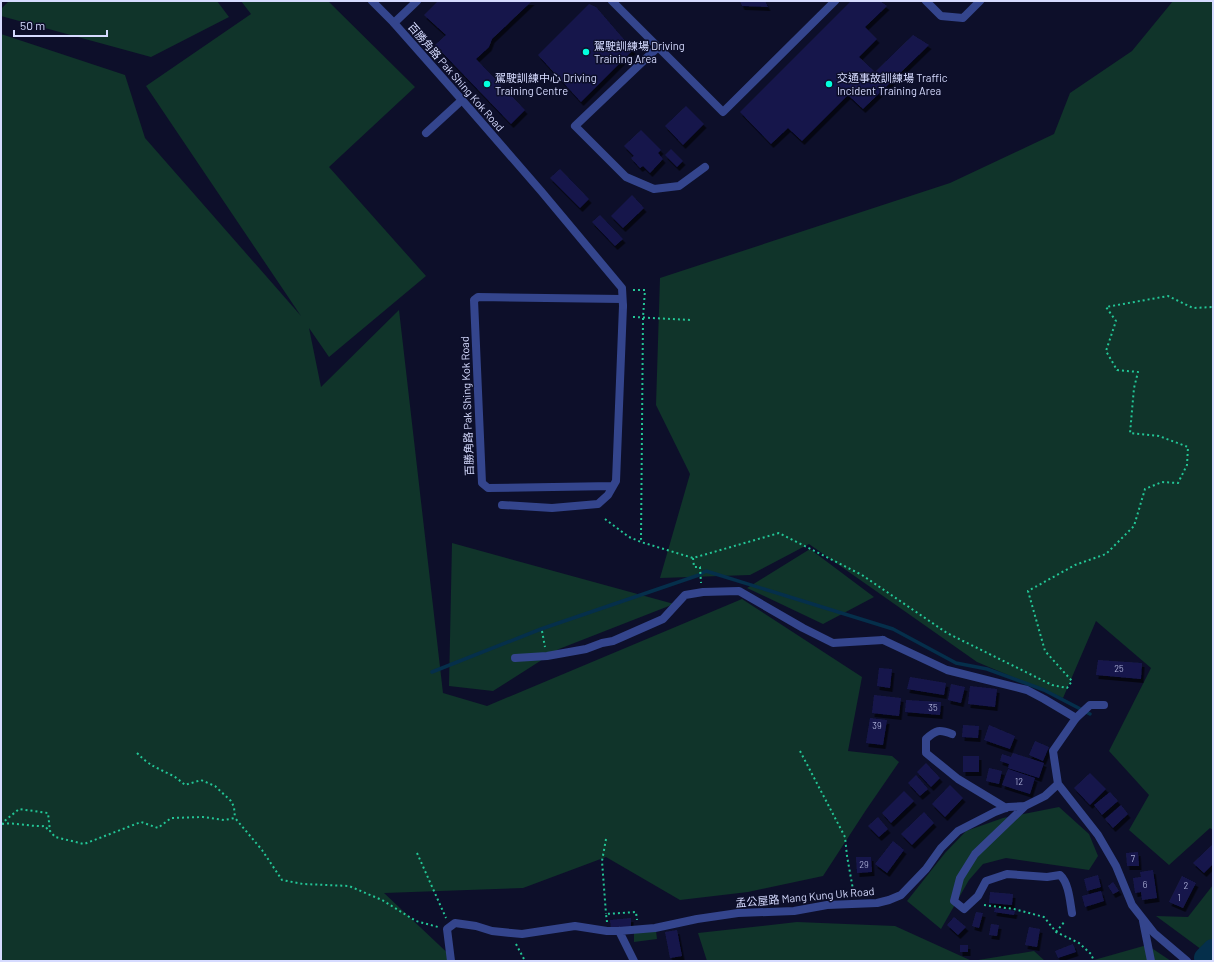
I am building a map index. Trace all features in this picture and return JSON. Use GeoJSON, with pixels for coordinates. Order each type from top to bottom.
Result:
{"type":"FeatureCollection","features":[{"type":"Feature","properties":{"kind":"street","name":"百勝角路 Pak Shing Kok Road"},"geometry":{"type":"LineString","coordinates":[[372,1],[394,23],[541,191],[622,288],[622,290]]}},
{"type":"Feature","properties":{"kind":"street"},"geometry":{"type":"LineString","coordinates":[[394,23],[417,1]]}},
{"type":"Feature","properties":{"kind":"street"},"geometry":{"type":"LineString","coordinates":[[612,1],[723,112],[835,1]]}},
{"type":"Feature","properties":{"kind":"street"},"geometry":{"type":"LineString","coordinates":[[926,1],[941,16],[963,18],[980,1]]}},
{"type":"Feature","properties":{"kind":"street"},"geometry":{"type":"LineString","coordinates":[[658,47],[575,126],[626,177],[654,189],[679,186],[705,167]]}},
{"type":"Feature","properties":{"kind":"street"},"geometry":{"type":"LineString","coordinates":[[426,133],[462,100]]}},
{"type":"Feature","properties":{"kind":"street"},"geometry":{"type":"LineString","coordinates":[[502,505],[552,508],[598,504],[608,495],[616,481],[623,303],[622,290]]}},
{"type":"Feature","properties":{"kind":"street","name":"百勝角路 Pak Shing Kok Road"},"geometry":{"type":"LineString","coordinates":[[613,486],[488,488],[482,483],[474,300],[478,297],[623,303]]}},
{"type":"Feature","properties":{"kind":"street"},"geometry":{"type":"LineString","coordinates":[[516,658],[547,656],[586,649],[602,643],[613,641],[663,618],[685,595],[703,592],[739,591],[803,628],[833,643],[883,640],[946,670],[1027,690],[1076,717]]}},
{"type":"Feature","properties":{"kind":"street"},"geometry":{"type":"LineString","coordinates":[[1104,704],[1090,705],[1076,717],[1053,751],[1058,784],[1098,835],[1116,866],[1132,905],[1154,933],[1188,961]]}},
{"type":"Feature","properties":{"kind":"street"},"geometry":{"type":"LineString","coordinates":[[952,734],[942,730],[934,732],[926,739],[926,753],[958,779],[1006,808]]}},
{"type":"Feature","properties":{"kind":"street","name":"孟公屋路 Mang Kung Uk Road"},"geometry":{"type":"LineString","coordinates":[[449,928],[455,923],[476,926],[492,931],[522,934],[575,926],[607,931],[619,931],[655,928],[698,919],[738,913],[782,912],[827,905],[877,903],[900,895],[926,869],[941,848],[958,831],[995,812],[1006,808],[1025,806],[1045,796],[1058,784]]}},
{"type":"Feature","properties":{"kind":"street"},"geometry":{"type":"LineString","coordinates":[[1025,806],[975,854],[960,878],[954,900],[964,908],[978,896],[986,881],[1007,874],[1047,877],[1060,875],[1063,878],[1072,913]]}},
{"type":"Feature","properties":{"kind":"street"},"geometry":{"type":"LineString","coordinates":[[1142,918],[1151,961]]}},
{"type":"Feature","properties":{"kind":"street"},"geometry":{"type":"LineString","coordinates":[[449,928],[451,961]]}},
{"type":"Feature","properties":{"kind":"street"},"geometry":{"type":"LineString","coordinates":[[619,931],[634,961]]}},
{"type":"Feature","properties":{"kind":"path"},"geometry":{"type":"LineString","coordinates":[[622,290],[645,290],[643,317],[641,542]]}},
{"type":"Feature","properties":{"kind":"path"},"geometry":{"type":"LineString","coordinates":[[605,519],[629,537],[693,558],[779,533],[862,575],[947,633],[1052,686],[1067,688],[1072,681],[1045,651],[1028,591],[1075,565],[1106,554],[1134,526],[1145,489],[1162,482],[1178,483],[1187,465],[1188,447],[1159,436],[1130,433],[1134,388],[1138,372],[1117,370],[1106,351],[1116,321],[1106,307],[1168,296],[1193,308],[1213,307]]}},
{"type":"Feature","properties":{"kind":"path"},"geometry":{"type":"LineString","coordinates":[[643,317],[691,320]]}},
{"type":"Feature","properties":{"kind":"path"},"geometry":{"type":"LineString","coordinates":[[693,558],[694,566],[700,567],[701,583]]}},
{"type":"Feature","properties":{"kind":"path"},"geometry":{"type":"LineString","coordinates":[[542,631],[544,640]]}},
{"type":"Feature","properties":{"kind":"path"},"geometry":{"type":"LineString","coordinates":[[800,751],[845,837],[856,904]]}},
{"type":"Feature","properties":{"kind":"path"},"geometry":{"type":"LineString","coordinates":[[137,753],[156,769],[170,774],[185,785],[201,780],[215,786],[230,801],[234,807],[235,818],[262,850],[282,880],[303,884],[349,886],[382,900],[416,921],[449,928]]}},
{"type":"Feature","properties":{"kind":"path"},"geometry":{"type":"LineString","coordinates":[[1,825],[19,809],[48,813],[50,831]]}},
{"type":"Feature","properties":{"kind":"path"},"geometry":{"type":"LineString","coordinates":[[1,825],[11,823],[36,827],[45,826],[55,837],[84,844],[141,822],[158,828],[171,818],[203,817],[224,820],[235,818]]}},
{"type":"Feature","properties":{"kind":"path"},"geometry":{"type":"LineString","coordinates":[[606,839],[602,861],[607,931]]}},
{"type":"Feature","properties":{"kind":"path"},"geometry":{"type":"LineString","coordinates":[[416,853],[449,928]]}},
{"type":"Feature","properties":{"kind":"path"},"geometry":{"type":"LineString","coordinates":[[982,905],[1014,909],[1044,917],[1056,932],[1079,943],[1091,954],[1094,961]]}},
{"type":"Feature","properties":{"kind":"path"},"geometry":{"type":"LineString","coordinates":[[606,914],[636,912],[637,929]]}},
{"type":"Feature","properties":{"kind":"path"},"geometry":{"type":"LineString","coordinates":[[1056,932],[1072,913]]}},
{"type":"Feature","properties":{"kind":"path"},"geometry":{"type":"LineString","coordinates":[[512,933],[525,961]]}},
{"type":"Feature","properties":{"kind":"green space"},"geometry":{"type":"Polygon","coordinates":[[[9,1],[217,1],[229,17],[151,57],[1,16],[1,9],[9,1]]]}},
{"type":"Feature","properties":{"kind":"green space"},"geometry":{"type":"Polygon","coordinates":[[[241,1],[328,1],[415,87],[329,167],[426,276],[329,357],[309,328],[321,387],[399,310],[443,693],[487,706],[742,599],[862,677],[848,751],[892,756],[899,762],[823,876],[748,892],[680,900],[606,857],[523,888],[384,893],[456,961],[1,961],[1,34],[125,75],[145,138],[301,316],[146,86],[251,14],[241,1]]]}},
{"type":"Feature","properties":{"kind":"green space"},"geometry":{"type":"Polygon","coordinates":[[[1173,1],[1213,1],[1213,830],[1210,828],[1169,865],[1129,830],[1149,795],[1109,751],[1151,668],[1096,621],[1063,698],[977,662],[809,544],[750,575],[660,578],[690,474],[656,405],[660,278],[950,183],[1054,134],[1070,93],[1132,51],[1173,1]]]}},
{"type":"Feature","properties":{"kind":"green space"},"geometry":{"type":"Polygon","coordinates":[[[452,543],[674,604],[559,649],[493,691],[449,686],[452,543]]]}},
{"type":"Feature","properties":{"kind":"green space"},"geometry":{"type":"Polygon","coordinates":[[[810,549],[874,597],[823,624],[747,588],[810,549]]]}},
{"type":"Feature","properties":{"kind":"green space"},"geometry":{"type":"Polygon","coordinates":[[[1059,807],[1089,834],[1098,856],[1089,870],[1006,858],[983,864],[969,880],[941,929],[907,901],[945,853],[966,831],[1003,818],[1059,807]]]}},
{"type":"Feature","properties":{"kind":"green space"},"geometry":{"type":"Polygon","coordinates":[[[1213,885],[1213,958],[1156,916],[1188,917],[1213,885]]]}},
{"type":"Feature","properties":{"kind":"green space"},"geometry":{"type":"Polygon","coordinates":[[[797,922],[895,926],[972,961],[707,961],[698,933],[797,922]]]}},
{"type":"Feature","properties":{"kind":"green space"},"geometry":{"type":"Polygon","coordinates":[[[656,931],[657,939],[634,942],[634,933],[656,931]]]}},
{"type":"Feature","properties":{"kind":"green space"},"geometry":{"type":"Polygon","coordinates":[[[1147,945],[1171,961],[1092,961],[1094,960],[1147,945]]]}},
{"type":"Feature","properties":{"kind":"green space"},"geometry":{"type":"Polygon","coordinates":[[[1034,951],[1045,961],[972,961],[1034,951]]]}},
{"type":"Feature","properties":{"kind":"building","name":"駕駛訓練中心 Driving Training Centre"},"geometry":{"type":"Polygon","coordinates":[[[438,1],[532,1],[492,39],[489,47],[476,59],[525,110],[511,124],[435,45],[446,35],[424,15],[438,1]]]}},
{"type":"Feature","properties":{"kind":"building"},"geometry":{"type":"Polygon","coordinates":[[[740,1],[765,1],[768,7],[742,6],[740,1]]]}},
{"type":"Feature","properties":{"kind":"building","name":"交通事故訓練場 Traffic Incident Training Area"},"geometry":{"type":"Polygon","coordinates":[[[851,1],[880,1],[887,6],[865,27],[877,39],[859,57],[875,72],[913,35],[929,45],[863,109],[848,95],[802,141],[788,128],[771,144],[740,112],[851,1]]]}},
{"type":"Feature","properties":{"kind":"building","name":"駕駛訓練場 Driving Training Area"},"geometry":{"type":"Polygon","coordinates":[[[589,4],[596,7],[633,50],[581,102],[538,55],[589,4]]]}},
{"type":"Feature","properties":{"kind":"building"},"geometry":{"type":"Polygon","coordinates":[[[686,106],[704,124],[683,145],[665,126],[686,106]]]}},
{"type":"Feature","properties":{"kind":"building"},"geometry":{"type":"Polygon","coordinates":[[[641,130],[661,150],[658,153],[663,159],[650,173],[643,166],[640,168],[631,158],[634,156],[624,146],[641,130]]]}},
{"type":"Feature","properties":{"kind":"building"},"geometry":{"type":"Polygon","coordinates":[[[671,149],[683,161],[677,167],[665,155],[671,149]]]}},
{"type":"Feature","properties":{"kind":"building"},"geometry":{"type":"Polygon","coordinates":[[[560,169],[589,199],[580,208],[550,178],[560,169]]]}},
{"type":"Feature","properties":{"kind":"building"},"geometry":{"type":"Polygon","coordinates":[[[632,195],[644,208],[623,228],[611,216],[632,195]]]}},
{"type":"Feature","properties":{"kind":"building"},"geometry":{"type":"Polygon","coordinates":[[[600,215],[623,239],[615,246],[592,222],[600,215]]]}},
{"type":"Feature","properties":{"kind":"building"},"geometry":{"type":"Polygon","coordinates":[[[1098,660],[1142,663],[1141,679],[1096,675],[1098,660]]]}},
{"type":"Feature","properties":{"kind":"building"},"geometry":{"type":"Polygon","coordinates":[[[879,668],[892,669],[890,688],[877,686],[879,668]]]}},
{"type":"Feature","properties":{"kind":"building"},"geometry":{"type":"Polygon","coordinates":[[[910,677],[946,683],[944,695],[907,689],[910,677]]]}},
{"type":"Feature","properties":{"kind":"building"},"geometry":{"type":"Polygon","coordinates":[[[951,684],[965,687],[961,703],[948,700],[951,684]]]}},
{"type":"Feature","properties":{"kind":"building"},"geometry":{"type":"Polygon","coordinates":[[[970,686],[997,689],[995,707],[968,704],[970,686]]]}},
{"type":"Feature","properties":{"kind":"building"},"geometry":{"type":"Polygon","coordinates":[[[874,695],[901,698],[899,716],[872,713],[874,695]]]}},
{"type":"Feature","properties":{"kind":"building"},"geometry":{"type":"Polygon","coordinates":[[[906,700],[941,702],[940,715],[905,712],[906,700]]]}},
{"type":"Feature","properties":{"kind":"building"},"geometry":{"type":"Polygon","coordinates":[[[870,718],[887,720],[883,745],[866,743],[870,718]]]}},
{"type":"Feature","properties":{"kind":"building"},"geometry":{"type":"Polygon","coordinates":[[[963,725],[979,726],[978,738],[962,737],[963,725]]]}},
{"type":"Feature","properties":{"kind":"building"},"geometry":{"type":"Polygon","coordinates":[[[989,725],[1015,736],[1010,749],[984,740],[989,725]]]}},
{"type":"Feature","properties":{"kind":"building"},"geometry":{"type":"Polygon","coordinates":[[[1035,741],[1049,747],[1043,761],[1029,755],[1035,741]]]}},
{"type":"Feature","properties":{"kind":"building"},"geometry":{"type":"Polygon","coordinates":[[[1013,753],[1044,763],[1039,778],[1008,768],[1009,764],[1000,761],[1002,754],[1011,757],[1013,753]]]}},
{"type":"Feature","properties":{"kind":"building"},"geometry":{"type":"Polygon","coordinates":[[[963,756],[979,756],[979,772],[963,772],[963,756]]]}},
{"type":"Feature","properties":{"kind":"building"},"geometry":{"type":"Polygon","coordinates":[[[926,763],[940,778],[931,787],[917,772],[926,763]]]}},
{"type":"Feature","properties":{"kind":"building"},"geometry":{"type":"Polygon","coordinates":[[[989,768],[1002,771],[999,784],[986,781],[989,768]]]}},
{"type":"Feature","properties":{"kind":"building"},"geometry":{"type":"Polygon","coordinates":[[[1008,769],[1035,778],[1030,794],[1002,785],[1008,769]]]}},
{"type":"Feature","properties":{"kind":"building"},"geometry":{"type":"Polygon","coordinates":[[[1090,773],[1106,789],[1090,805],[1074,788],[1090,773]]]}},
{"type":"Feature","properties":{"kind":"building"},"geometry":{"type":"Polygon","coordinates":[[[916,775],[928,789],[920,796],[908,783],[916,775]]]}},
{"type":"Feature","properties":{"kind":"building"},"geometry":{"type":"Polygon","coordinates":[[[950,785],[963,798],[945,817],[932,804],[950,785]]]}},
{"type":"Feature","properties":{"kind":"building"},"geometry":{"type":"Polygon","coordinates":[[[904,791],[914,801],[891,823],[882,813],[904,791]]]}},
{"type":"Feature","properties":{"kind":"building"},"geometry":{"type":"Polygon","coordinates":[[[1110,792],[1118,801],[1102,815],[1094,805],[1110,792]]]}},
{"type":"Feature","properties":{"kind":"building"},"geometry":{"type":"Polygon","coordinates":[[[1121,805],[1128,814],[1113,828],[1105,819],[1121,805]]]}},
{"type":"Feature","properties":{"kind":"building"},"geometry":{"type":"Polygon","coordinates":[[[924,812],[934,823],[912,845],[901,834],[924,812]]]}},
{"type":"Feature","properties":{"kind":"building"},"geometry":{"type":"Polygon","coordinates":[[[878,817],[888,829],[879,837],[868,826],[878,817]]]}},
{"type":"Feature","properties":{"kind":"building"},"geometry":{"type":"Polygon","coordinates":[[[893,841],[904,850],[887,873],[875,864],[893,841]]]}},
{"type":"Feature","properties":{"kind":"building"},"geometry":{"type":"Polygon","coordinates":[[[1213,844],[1213,864],[1204,873],[1193,863],[1213,844]]]}},
{"type":"Feature","properties":{"kind":"building"},"geometry":{"type":"Polygon","coordinates":[[[1138,852],[1139,866],[1127,866],[1126,853],[1138,852]]]}},
{"type":"Feature","properties":{"kind":"building"},"geometry":{"type":"Polygon","coordinates":[[[856,857],[871,857],[872,872],[857,873],[856,857]]]}},
{"type":"Feature","properties":{"kind":"building"},"geometry":{"type":"Polygon","coordinates":[[[1153,870],[1157,898],[1142,900],[1141,892],[1135,893],[1133,878],[1141,877],[1140,872],[1153,870]]]}},
{"type":"Feature","properties":{"kind":"building"},"geometry":{"type":"Polygon","coordinates":[[[1098,875],[1101,887],[1087,891],[1084,879],[1098,875]]]}},
{"type":"Feature","properties":{"kind":"building"},"geometry":{"type":"Polygon","coordinates":[[[1182,876],[1196,883],[1183,908],[1169,902],[1182,876]]]}},
{"type":"Feature","properties":{"kind":"building"},"geometry":{"type":"Polygon","coordinates":[[[1113,882],[1119,891],[1113,894],[1108,886],[1113,882]]]}},
{"type":"Feature","properties":{"kind":"building"},"geometry":{"type":"Polygon","coordinates":[[[1101,891],[1104,901],[1085,907],[1082,896],[1101,891]]]}},
{"type":"Feature","properties":{"kind":"building"},"geometry":{"type":"Polygon","coordinates":[[[990,892],[1013,894],[1012,905],[989,903],[990,892]]]}},
{"type":"Feature","properties":{"kind":"building"},"geometry":{"type":"Polygon","coordinates":[[[995,908],[1015,911],[1014,915],[994,912],[995,908]]]}},
{"type":"Feature","properties":{"kind":"building"},"geometry":{"type":"Polygon","coordinates":[[[976,912],[983,913],[979,928],[972,926],[976,912]]]}},
{"type":"Feature","properties":{"kind":"building"},"geometry":{"type":"Polygon","coordinates":[[[954,917],[966,927],[958,935],[947,925],[954,917]]]}},
{"type":"Feature","properties":{"kind":"building"},"geometry":{"type":"Polygon","coordinates":[[[631,918],[631,927],[611,929],[610,920],[631,918]]]}},
{"type":"Feature","properties":{"kind":"building"},"geometry":{"type":"Polygon","coordinates":[[[991,924],[999,925],[997,936],[989,935],[991,924]]]}},
{"type":"Feature","properties":{"kind":"building"},"geometry":{"type":"Polygon","coordinates":[[[1029,927],[1040,929],[1037,947],[1025,945],[1029,927]]]}},
{"type":"Feature","properties":{"kind":"building"},"geometry":{"type":"Polygon","coordinates":[[[677,930],[682,956],[670,958],[665,932],[677,930]]]}},
{"type":"Feature","properties":{"kind":"building"},"geometry":{"type":"Polygon","coordinates":[[[1073,944],[1076,952],[1058,958],[1055,951],[1073,944]]]}},
{"type":"Feature","properties":{"kind":"building"},"geometry":{"type":"Polygon","coordinates":[[[960,945],[968,945],[968,952],[960,952],[960,945]]]}},
{"type":"Feature","properties":{"kind":"waterway"},"geometry":{"type":"LineString","coordinates":[[432,672],[541,629],[699,575],[706,571],[893,629],[956,663],[987,669],[1044,690],[1090,714]]}},
{"type":"Feature","properties":{"kind":"waterway"},"geometry":{"type":"LineString","coordinates":[[1208,961],[1205,958],[1213,950]]}},
{"type":"Feature","properties":{"kind":"place","name":"駕駛訓練場 Driving Training Area"},"geometry":{"type":"Point","coordinates":[586,52]}},
{"type":"Feature","properties":{"kind":"place","name":"駕駛訓練中心 Driving Training Centre"},"geometry":{"type":"Point","coordinates":[487,84]}},
{"type":"Feature","properties":{"kind":"place","name":"交通事故訓練場 Traffic Incident Training Area"},"geometry":{"type":"Point","coordinates":[829,84]}}]}
